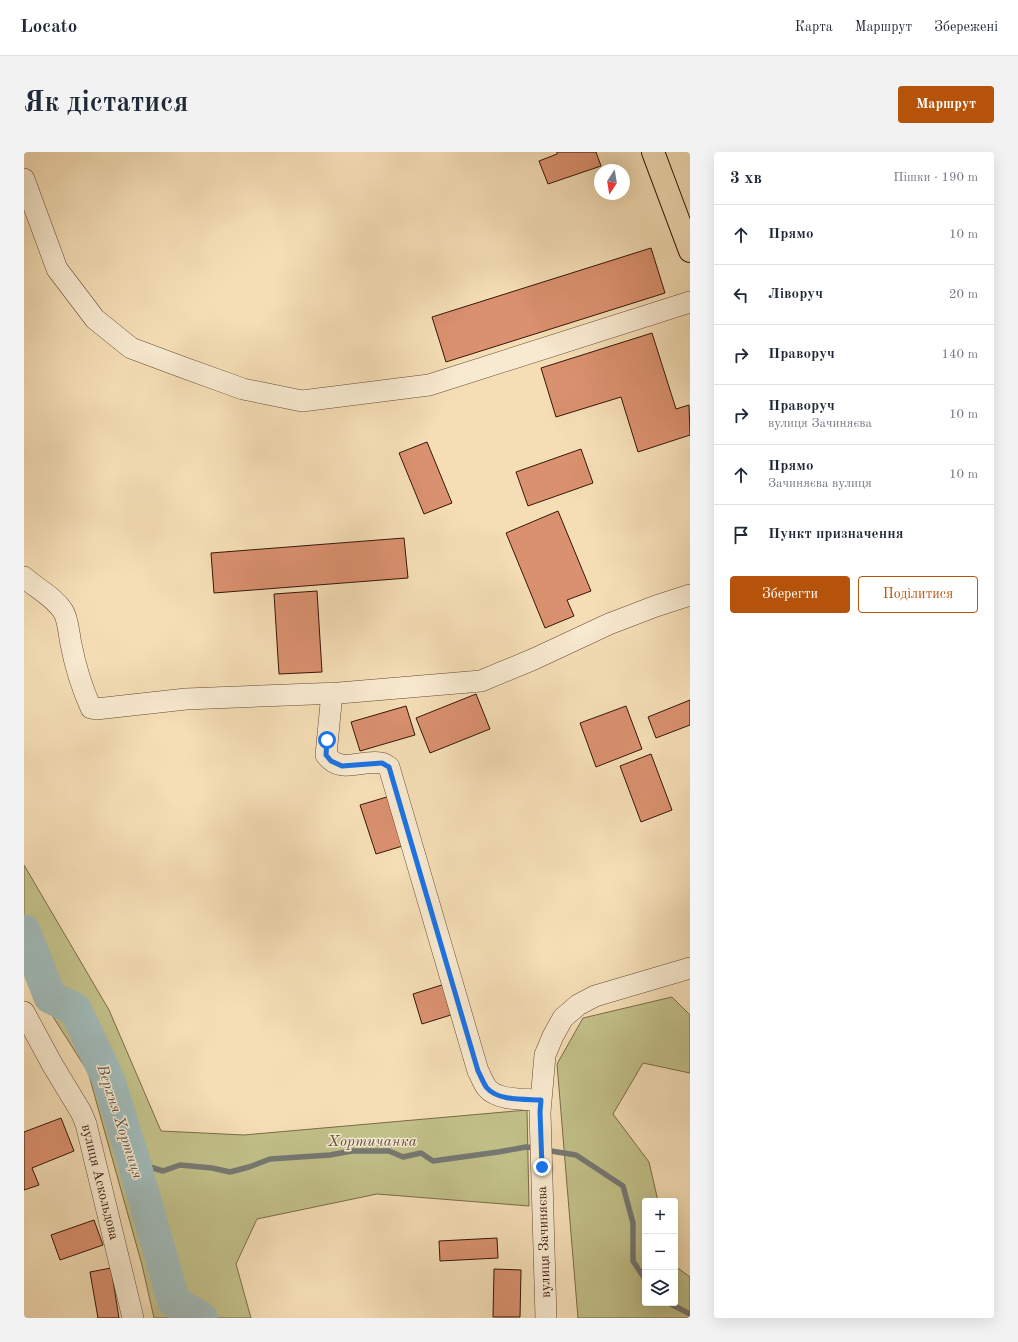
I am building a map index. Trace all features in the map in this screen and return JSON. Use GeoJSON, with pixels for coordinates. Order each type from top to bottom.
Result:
{"type":"FeatureCollection","features":[{"type":"Feature","properties":{"kind":"main road"},"geometry":{"type":"LineString","coordinates":[[653,152],[690,251]]}},
{"type":"Feature","properties":{"kind":"street"},"geometry":{"type":"LineString","coordinates":[[24,180],[57,269],[95,319],[131,348],[182,368],[243,389],[302,401],[429,385],[690,302]]}},
{"type":"Feature","properties":{"kind":"street"},"geometry":{"type":"LineString","coordinates":[[24,577],[36,589],[53,598],[65,613],[71,645],[82,685],[91,708],[96,709],[186,699],[332,693],[481,681],[534,659],[609,624],[690,595]]}},
{"type":"Feature","properties":{"kind":"street"},"geometry":{"type":"LineString","coordinates":[[332,693],[326,755],[331,761],[342,766],[382,763],[389,767],[476,1063],[487,1088],[499,1096],[512,1099],[541,1100],[545,1055],[563,1018],[578,1005],[594,996],[690,968]]}},
{"type":"Feature","properties":{"kind":"street","name":"вулиця Аскольдова"},"geometry":{"type":"LineString","coordinates":[[24,1012],[52,1064],[81,1112],[86,1124],[133,1318]]}},
{"type":"Feature","properties":{"kind":"street","name":"вулиця Зачиняєва"},"geometry":{"type":"LineString","coordinates":[[541,1100],[540,1112],[542,1136],[546,1318]]}},
{"type":"Feature","properties":{"kind":"shaded area"},"geometry":{"type":"Polygon","coordinates":[[[24,865],[109,1010],[161,1131],[244,1135],[527,1110],[529,1206],[377,1194],[257,1219],[236,1264],[251,1318],[154,1318],[142,1265],[88,1072],[24,971],[24,865]]]}},
{"type":"Feature","properties":{"kind":"shaded area"},"geometry":{"type":"Polygon","coordinates":[[[672,997],[690,1015],[690,1073],[643,1063],[613,1114],[649,1162],[657,1198],[642,1198],[642,1306],[678,1306],[678,1268],[690,1277],[690,1318],[578,1318],[557,1064],[583,1018],[672,997]]]}},
{"type":"Feature","properties":{"kind":"building"},"geometry":{"type":"Polygon","coordinates":[[[557,152],[596,152],[600,164],[594,164],[594,168],[548,184],[539,161],[557,154],[557,152]]]}},
{"type":"Feature","properties":{"kind":"building"},"geometry":{"type":"Polygon","coordinates":[[[651,248],[665,293],[446,362],[432,317],[651,248]]]}},
{"type":"Feature","properties":{"kind":"building"},"geometry":{"type":"Polygon","coordinates":[[[652,333],[676,409],[689,405],[690,435],[638,452],[621,397],[556,417],[541,368],[652,333]]]}},
{"type":"Feature","properties":{"kind":"building"},"geometry":{"type":"Polygon","coordinates":[[[427,442],[452,503],[424,514],[399,453],[427,442]]]}},
{"type":"Feature","properties":{"kind":"building"},"geometry":{"type":"Polygon","coordinates":[[[581,449],[593,483],[528,506],[516,472],[581,449]]]}},
{"type":"Feature","properties":{"kind":"building"},"geometry":{"type":"Polygon","coordinates":[[[558,511],[591,591],[567,600],[574,616],[545,628],[506,533],[558,511]]]}},
{"type":"Feature","properties":{"kind":"building"},"geometry":{"type":"Polygon","coordinates":[[[404,538],[408,578],[214,593],[211,553],[404,538]]]}},
{"type":"Feature","properties":{"kind":"building"},"geometry":{"type":"Polygon","coordinates":[[[317,591],[322,672],[279,674],[274,594],[317,591]]]}},
{"type":"Feature","properties":{"kind":"building"},"geometry":{"type":"Polygon","coordinates":[[[476,694],[490,729],[430,753],[416,718],[476,694]]]}},
{"type":"Feature","properties":{"kind":"building"},"geometry":{"type":"Polygon","coordinates":[[[690,700],[690,725],[656,738],[648,717],[690,700]]]}},
{"type":"Feature","properties":{"kind":"building"},"geometry":{"type":"Polygon","coordinates":[[[406,706],[415,735],[360,751],[351,722],[406,706]]]}},
{"type":"Feature","properties":{"kind":"building"},"geometry":{"type":"Polygon","coordinates":[[[626,706],[642,749],[596,767],[580,723],[626,706]]]}},
{"type":"Feature","properties":{"kind":"building"},"geometry":{"type":"Polygon","coordinates":[[[651,754],[672,810],[641,822],[620,766],[651,754]]]}},
{"type":"Feature","properties":{"kind":"building"},"geometry":{"type":"Polygon","coordinates":[[[390,796],[406,845],[376,854],[360,805],[390,796]]]}},
{"type":"Feature","properties":{"kind":"building"},"geometry":{"type":"Polygon","coordinates":[[[445,984],[454,1014],[422,1024],[413,994],[445,984]]]}},
{"type":"Feature","properties":{"kind":"building"},"geometry":{"type":"Polygon","coordinates":[[[61,1118],[74,1151],[32,1168],[39,1185],[24,1190],[24,1132],[61,1118]]]}},
{"type":"Feature","properties":{"kind":"building"},"geometry":{"type":"Polygon","coordinates":[[[94,1220],[103,1245],[60,1260],[51,1235],[94,1220]]]}},
{"type":"Feature","properties":{"kind":"building"},"geometry":{"type":"Polygon","coordinates":[[[497,1238],[498,1258],[440,1261],[439,1241],[497,1238]]]}},
{"type":"Feature","properties":{"kind":"building"},"geometry":{"type":"Polygon","coordinates":[[[111,1268],[119,1318],[98,1318],[90,1272],[111,1268]]]}},
{"type":"Feature","properties":{"kind":"building"},"geometry":{"type":"Polygon","coordinates":[[[494,1269],[521,1270],[520,1317],[493,1317],[494,1269]]]}},
{"type":"Feature","properties":{"kind":"waterway","name":"Верхня Хортиця"},"geometry":{"type":"LineString","coordinates":[[24,931],[50,997],[75,1009],[109,1081],[174,1302],[201,1318]]}},
{"type":"Feature","properties":{"kind":"waterway","name":"Хортичанка"},"geometry":{"type":"LineString","coordinates":[[134,1162],[163,1171],[180,1165],[212,1168],[230,1172],[270,1159],[330,1155],[352,1151],[389,1151],[403,1157],[421,1153],[433,1161],[526,1147],[537,1148]]}},
{"type":"Feature","properties":{"kind":"waterway","name":"Хортичанка"},"geometry":{"type":"LineString","coordinates":[[545,1150],[576,1155],[623,1186],[633,1223],[633,1261],[642,1274]]}},
{"type":"Feature","properties":{"kind":"waterway","name":"Хортичанка"},"geometry":{"type":"LineString","coordinates":[[675,1306],[690,1314]]}},
{"type":"Feature","properties":{"kind":"route"},"geometry":{"type":"LineString","coordinates":[[327,740],[326,755],[331,761],[342,766],[382,763],[389,767],[478,1071],[487,1088],[499,1096],[512,1099],[541,1100],[542,1167]]}}]}
